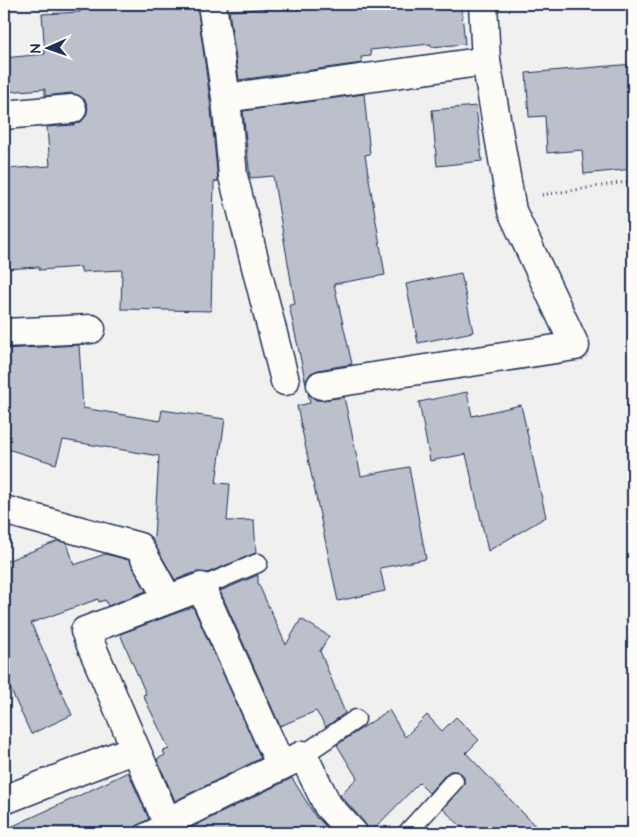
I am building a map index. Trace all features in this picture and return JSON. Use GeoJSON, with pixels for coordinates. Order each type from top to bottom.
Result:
{"type":"FeatureCollection","features":[{"type":"Feature","properties":{"kind":"street"},"geometry":{"type":"LineString","coordinates":[[212,4],[226,98],[233,176],[285,381]]}},
{"type":"Feature","properties":{"kind":"street"},"geometry":{"type":"LineString","coordinates":[[321,385],[576,346],[512,211],[486,61],[483,4]]}},
{"type":"Feature","properties":{"kind":"street"},"geometry":{"type":"LineString","coordinates":[[226,98],[486,61]]}},
{"type":"Feature","properties":{"kind":"street"},"geometry":{"type":"LineString","coordinates":[[4,115],[72,109]]}},
{"type":"Feature","properties":{"kind":"street"},"geometry":{"type":"LineString","coordinates":[[4,333],[91,329]]}},
{"type":"Feature","properties":{"kind":"street"},"geometry":{"type":"LineString","coordinates":[[4,510],[139,547],[168,599]]}},
{"type":"Feature","properties":{"kind":"street"},"geometry":{"type":"LineString","coordinates":[[292,760],[156,828],[136,749],[85,631],[201,586],[292,760],[328,806],[353,833]]}},
{"type":"Feature","properties":{"kind":"street"},"geometry":{"type":"LineString","coordinates":[[4,800],[136,749]]}},
{"type":"Feature","properties":{"kind":"lane"},"geometry":{"type":"LineString","coordinates":[[201,586],[258,563]]}},
{"type":"Feature","properties":{"kind":"lane"},"geometry":{"type":"LineString","coordinates":[[292,760],[356,719]]}},
{"type":"Feature","properties":{"kind":"lane"},"geometry":{"type":"LineString","coordinates":[[407,833],[454,781]]}},
{"type":"Feature","properties":{"kind":"path"},"geometry":{"type":"LineString","coordinates":[[510,200],[633,181]]}},
{"type":"Feature","properties":{"kind":"building"},"geometry":{"type":"Polygon","coordinates":[[[80,4],[197,4],[210,100],[218,181],[214,182],[211,311],[121,309],[122,270],[81,272],[81,267],[39,270],[39,267],[4,269],[4,222],[6,222],[4,169],[50,166],[47,127],[73,125],[81,122],[86,116],[88,108],[85,100],[71,93],[45,96],[45,89],[4,92],[4,58],[45,54],[42,14],[80,12],[80,4]]]}},
{"type":"Feature","properties":{"kind":"building"},"geometry":{"type":"Polygon","coordinates":[[[340,4],[461,4],[465,44],[431,47],[431,44],[370,50],[371,56],[361,57],[362,63],[239,80],[229,11],[296,6],[296,9],[340,4]]]}},
{"type":"Feature","properties":{"kind":"building"},"geometry":{"type":"Polygon","coordinates":[[[633,64],[633,169],[584,174],[582,150],[547,153],[545,116],[529,117],[526,73],[633,64]]]}},
{"type":"Feature","properties":{"kind":"building"},"geometry":{"type":"Polygon","coordinates":[[[364,94],[370,154],[365,155],[385,275],[334,284],[352,364],[311,373],[306,384],[289,305],[295,304],[273,176],[250,178],[243,111],[364,94]]]}},
{"type":"Feature","properties":{"kind":"building"},"geometry":{"type":"Polygon","coordinates":[[[476,106],[482,161],[437,166],[432,110],[476,106]]]}},
{"type":"Feature","properties":{"kind":"building"},"geometry":{"type":"Polygon","coordinates":[[[461,273],[473,332],[418,343],[406,284],[461,273]]]}},
{"type":"Feature","properties":{"kind":"building"},"geometry":{"type":"Polygon","coordinates":[[[79,345],[83,408],[160,421],[162,410],[225,419],[216,483],[230,484],[227,521],[254,520],[256,553],[207,573],[196,572],[175,580],[151,538],[154,537],[159,456],[63,440],[56,464],[4,448],[4,349],[79,345]]]}},
{"type":"Feature","properties":{"kind":"building"},"geometry":{"type":"Polygon","coordinates":[[[467,392],[472,416],[521,405],[546,517],[488,551],[466,454],[430,461],[419,402],[467,392]]]}},
{"type":"Feature","properties":{"kind":"building"},"geometry":{"type":"Polygon","coordinates":[[[308,393],[316,400],[344,397],[361,476],[409,467],[426,559],[380,568],[385,591],[338,601],[297,406],[310,403],[308,393]]]}},
{"type":"Feature","properties":{"kind":"building"},"geometry":{"type":"Polygon","coordinates":[[[58,541],[67,543],[74,565],[105,554],[129,560],[146,591],[108,606],[105,600],[99,602],[98,599],[31,623],[72,715],[31,734],[4,675],[4,562],[58,541]]]}},
{"type":"Feature","properties":{"kind":"building"},"geometry":{"type":"Polygon","coordinates":[[[258,575],[258,583],[286,645],[301,619],[329,636],[320,651],[345,713],[326,727],[316,711],[280,726],[220,591],[258,575]]]}},
{"type":"Feature","properties":{"kind":"building"},"geometry":{"type":"Polygon","coordinates":[[[193,607],[261,758],[175,801],[157,759],[165,755],[163,751],[169,749],[143,695],[146,694],[120,634],[193,607]]]}},
{"type":"Feature","properties":{"kind":"building"},"geometry":{"type":"Polygon","coordinates":[[[389,710],[405,737],[427,715],[442,731],[456,717],[479,740],[466,753],[542,833],[468,833],[443,809],[464,784],[464,777],[461,773],[450,771],[429,793],[419,783],[368,833],[364,822],[340,795],[357,778],[337,745],[389,710]]]}},
{"type":"Feature","properties":{"kind":"building"},"geometry":{"type":"Polygon","coordinates":[[[128,772],[149,819],[136,827],[134,833],[4,833],[4,830],[128,772]]]}},
{"type":"Feature","properties":{"kind":"building"},"geometry":{"type":"Polygon","coordinates":[[[292,778],[317,819],[332,833],[180,833],[292,778]]]}}]}
